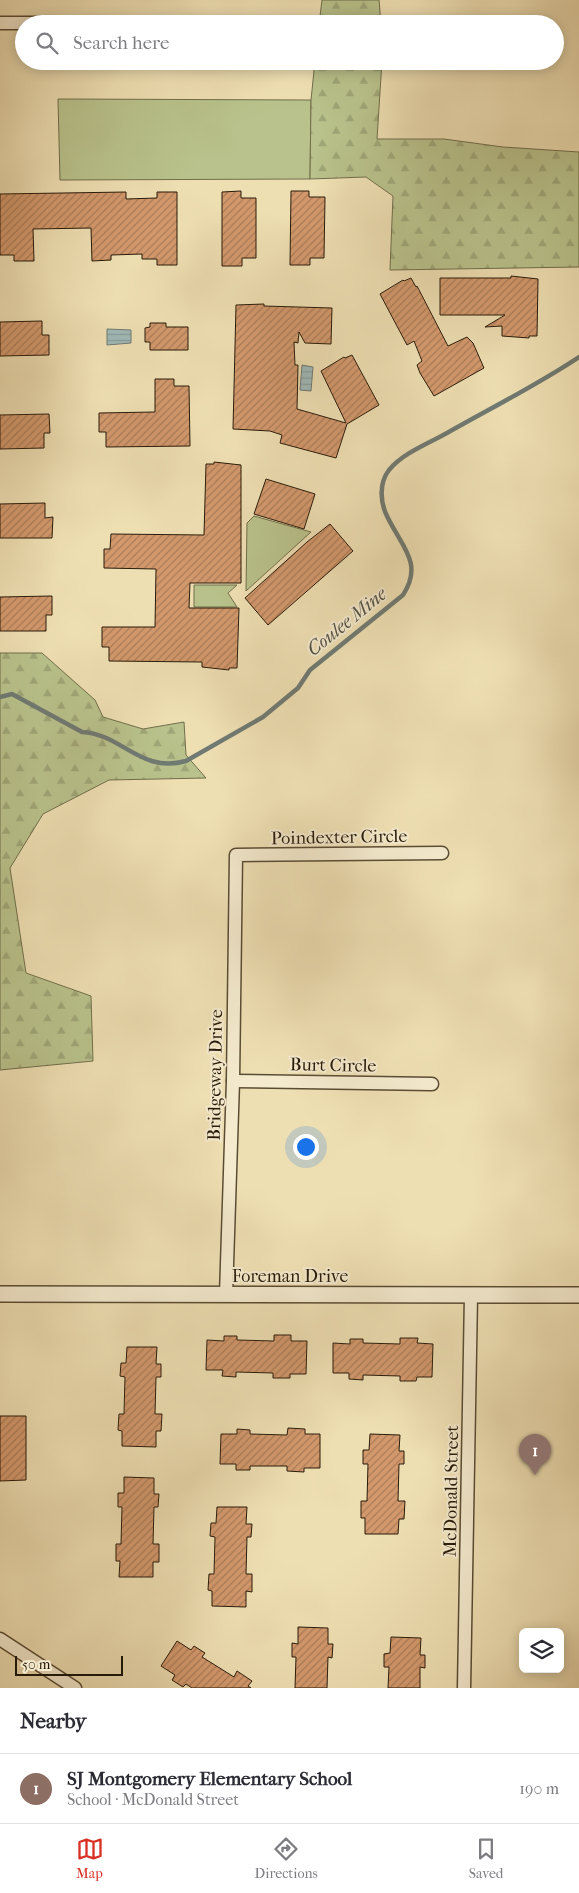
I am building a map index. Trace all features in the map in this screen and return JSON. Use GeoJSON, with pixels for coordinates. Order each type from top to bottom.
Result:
{"type":"FeatureCollection","features":[{"type":"Feature","properties":{"kind":"street"},"geometry":{"type":"LineString","coordinates":[[0,22],[15,22]]}},
{"type":"Feature","properties":{"kind":"street","name":"Poindexter Circle"},"geometry":{"type":"LineString","coordinates":[[236,855],[442,853]]}},
{"type":"Feature","properties":{"kind":"street","name":"Bridgeway Drive"},"geometry":{"type":"LineString","coordinates":[[226,1295],[233,1081],[236,855]]}},
{"type":"Feature","properties":{"kind":"street","name":"Burt Circle"},"geometry":{"type":"LineString","coordinates":[[233,1081],[432,1084]]}},
{"type":"Feature","properties":{"kind":"street","name":"Foreman Drive"},"geometry":{"type":"LineString","coordinates":[[0,1294],[579,1295]]}},
{"type":"Feature","properties":{"kind":"street","name":"McDonald Street"},"geometry":{"type":"LineString","coordinates":[[464,1688],[471,1295]]}},
{"type":"Feature","properties":{"kind":"street"},"geometry":{"type":"LineString","coordinates":[[0,1639],[75,1688]]}},
{"type":"Feature","properties":{"kind":"green space"},"geometry":{"type":"Polygon","coordinates":[[[322,0],[379,0],[380,15],[320,15],[322,0]]]}},
{"type":"Feature","properties":{"kind":"green space"},"geometry":{"type":"Polygon","coordinates":[[[314,70],[381,70],[377,139],[444,139],[503,147],[579,152],[579,267],[390,270],[393,196],[366,177],[310,179],[311,100],[314,70]]]}},
{"type":"Feature","properties":{"kind":"green space"},"geometry":{"type":"Polygon","coordinates":[[[58,99],[311,100],[310,179],[60,180],[58,99]]]}},
{"type":"Feature","properties":{"kind":"green space"},"geometry":{"type":"Polygon","coordinates":[[[254,516],[311,532],[246,591],[247,523],[254,516]]]}},
{"type":"Feature","properties":{"kind":"green space"},"geometry":{"type":"Polygon","coordinates":[[[194,585],[237,585],[228,593],[237,607],[194,607],[194,585]]]}},
{"type":"Feature","properties":{"kind":"green space"},"geometry":{"type":"Polygon","coordinates":[[[0,653],[42,653],[95,700],[103,717],[143,729],[184,722],[186,755],[206,778],[109,780],[43,814],[10,868],[26,973],[91,996],[93,1061],[0,1070],[0,653]]]}},
{"type":"Feature","properties":{"kind":"water"},"geometry":{"type":"Polygon","coordinates":[[[107,329],[131,330],[131,343],[107,345],[107,329]]]}},
{"type":"Feature","properties":{"kind":"water"},"geometry":{"type":"Polygon","coordinates":[[[302,365],[313,367],[311,391],[300,390],[302,365]]]}},
{"type":"Feature","properties":{"kind":"building"},"geometry":{"type":"Polygon","coordinates":[[[241,191],[241,198],[256,198],[256,258],[242,258],[242,266],[222,266],[222,192],[241,191]]]}},
{"type":"Feature","properties":{"kind":"building"},"geometry":{"type":"Polygon","coordinates":[[[291,191],[309,191],[309,197],[325,197],[324,258],[310,258],[310,265],[290,265],[291,191]]]}},
{"type":"Feature","properties":{"kind":"building"},"geometry":{"type":"Polygon","coordinates":[[[126,192],[126,199],[157,198],[157,192],[177,192],[177,265],[157,265],[157,259],[142,259],[142,254],[111,255],[111,260],[92,261],[91,228],[33,229],[34,261],[14,261],[14,255],[0,255],[0,194],[126,192]]]}},
{"type":"Feature","properties":{"kind":"building"},"geometry":{"type":"Polygon","coordinates":[[[511,276],[538,279],[537,336],[529,336],[529,338],[502,336],[502,326],[485,327],[505,315],[440,315],[440,278],[511,278],[511,276]]]}},
{"type":"Feature","properties":{"kind":"building"},"geometry":{"type":"Polygon","coordinates":[[[411,278],[448,346],[467,337],[473,343],[484,368],[434,396],[417,365],[422,361],[414,341],[407,345],[380,294],[403,280],[411,278]]]}},
{"type":"Feature","properties":{"kind":"building"},"geometry":{"type":"Polygon","coordinates":[[[264,304],[264,306],[332,308],[331,344],[305,343],[299,332],[298,343],[294,342],[295,365],[298,365],[297,409],[346,423],[321,371],[344,357],[352,355],[379,405],[347,424],[336,458],[280,443],[282,435],[270,431],[233,429],[236,305],[264,304]]]}},
{"type":"Feature","properties":{"kind":"building"},"geometry":{"type":"Polygon","coordinates":[[[42,321],[42,335],[49,335],[49,355],[0,356],[0,322],[42,321]]]}},
{"type":"Feature","properties":{"kind":"building"},"geometry":{"type":"Polygon","coordinates":[[[150,323],[166,323],[166,327],[188,327],[188,350],[150,350],[150,342],[145,342],[145,328],[150,327],[150,323]]]}},
{"type":"Feature","properties":{"kind":"building"},"geometry":{"type":"Polygon","coordinates":[[[155,379],[174,379],[174,386],[189,386],[190,446],[106,447],[106,432],[99,432],[99,413],[155,412],[155,379]]]}},
{"type":"Feature","properties":{"kind":"building"},"geometry":{"type":"Polygon","coordinates":[[[49,414],[50,433],[44,433],[44,448],[0,449],[0,415],[49,414]]]}},
{"type":"Feature","properties":{"kind":"building"},"geometry":{"type":"Polygon","coordinates":[[[214,462],[241,465],[241,583],[190,583],[189,608],[239,608],[237,668],[229,668],[229,670],[202,667],[202,662],[109,661],[109,647],[102,647],[102,627],[155,627],[156,569],[104,568],[104,549],[110,549],[111,534],[204,535],[206,464],[214,464],[214,462]]]}},
{"type":"Feature","properties":{"kind":"building"},"geometry":{"type":"Polygon","coordinates":[[[266,479],[315,494],[304,529],[254,514],[266,479]]]}},
{"type":"Feature","properties":{"kind":"building"},"geometry":{"type":"Polygon","coordinates":[[[45,503],[45,518],[53,517],[52,538],[0,538],[0,504],[45,503]]]}},
{"type":"Feature","properties":{"kind":"building"},"geometry":{"type":"Polygon","coordinates":[[[330,524],[353,551],[268,625],[245,598],[307,542],[330,524]]]}},
{"type":"Feature","properties":{"kind":"building"},"geometry":{"type":"Polygon","coordinates":[[[52,596],[52,615],[46,615],[46,631],[0,631],[0,597],[52,596]]]}},
{"type":"Feature","properties":{"kind":"building"},"geometry":{"type":"Polygon","coordinates":[[[274,1335],[291,1335],[291,1341],[307,1341],[306,1374],[290,1374],[290,1378],[273,1378],[273,1373],[236,1372],[236,1377],[222,1376],[223,1370],[206,1370],[207,1340],[224,1341],[224,1336],[237,1336],[237,1340],[274,1341],[274,1335]]]}},
{"type":"Feature","properties":{"kind":"building"},"geometry":{"type":"Polygon","coordinates":[[[400,1338],[418,1338],[417,1343],[433,1344],[432,1377],[417,1377],[416,1381],[400,1381],[400,1376],[363,1375],[363,1380],[349,1379],[349,1373],[333,1373],[333,1343],[350,1344],[350,1339],[363,1339],[363,1343],[400,1344],[400,1338]]]}},
{"type":"Feature","properties":{"kind":"building"},"geometry":{"type":"Polygon","coordinates":[[[127,1347],[157,1347],[156,1364],[161,1364],[161,1377],[156,1377],[155,1414],[162,1414],[161,1431],[156,1431],[156,1447],[122,1446],[122,1431],[118,1430],[119,1414],[124,1414],[125,1377],[120,1376],[121,1363],[126,1363],[127,1347]]]}},
{"type":"Feature","properties":{"kind":"building"},"geometry":{"type":"Polygon","coordinates":[[[0,1416],[26,1416],[26,1480],[0,1481],[0,1416]]]}},
{"type":"Feature","properties":{"kind":"building"},"geometry":{"type":"Polygon","coordinates":[[[288,1428],[305,1429],[305,1434],[320,1434],[320,1468],[304,1468],[304,1472],[287,1471],[287,1466],[250,1466],[250,1470],[236,1470],[236,1464],[220,1464],[221,1434],[237,1434],[237,1429],[250,1430],[250,1434],[287,1435],[288,1428]]]}},
{"type":"Feature","properties":{"kind":"building"},"geometry":{"type":"Polygon","coordinates":[[[370,1434],[400,1435],[399,1451],[404,1451],[404,1464],[399,1464],[398,1501],[405,1501],[404,1519],[399,1519],[398,1534],[365,1534],[365,1518],[361,1518],[361,1501],[367,1501],[368,1464],[363,1464],[363,1450],[369,1450],[370,1434]]]}},
{"type":"Feature","properties":{"kind":"building"},"geometry":{"type":"Polygon","coordinates":[[[124,1477],[154,1478],[154,1494],[159,1494],[158,1507],[154,1507],[153,1544],[159,1544],[159,1562],[153,1562],[153,1577],[119,1577],[120,1561],[116,1561],[116,1544],[121,1544],[122,1507],[118,1507],[118,1493],[124,1493],[124,1477]]]}},
{"type":"Feature","properties":{"kind":"building"},"geometry":{"type":"Polygon","coordinates":[[[217,1507],[247,1507],[246,1524],[252,1524],[251,1537],[247,1537],[246,1574],[252,1574],[252,1592],[246,1591],[246,1607],[212,1606],[212,1591],[208,1590],[209,1574],[214,1574],[215,1537],[210,1536],[211,1523],[216,1523],[217,1507]]]}},
{"type":"Feature","properties":{"kind":"building"},"geometry":{"type":"Polygon","coordinates":[[[298,1627],[328,1628],[328,1644],[333,1644],[332,1658],[328,1657],[327,1688],[295,1688],[296,1657],[292,1657],[292,1643],[298,1644],[298,1627]]]}},
{"type":"Feature","properties":{"kind":"building"},"geometry":{"type":"Polygon","coordinates":[[[391,1637],[421,1638],[420,1655],[425,1655],[425,1668],[420,1667],[420,1688],[388,1688],[389,1667],[384,1667],[384,1654],[390,1653],[391,1637]]]}},
{"type":"Feature","properties":{"kind":"building"},"geometry":{"type":"Polygon","coordinates":[[[177,1641],[191,1650],[194,1646],[205,1653],[202,1657],[234,1677],[237,1671],[252,1681],[248,1686],[251,1688],[192,1688],[186,1684],[183,1687],[172,1680],[175,1675],[161,1666],[177,1641]]]}},
{"type":"Feature","properties":{"kind":"waterway","name":"Coulee Mine"},"geometry":{"type":"LineString","coordinates":[[0,697],[12,694],[82,732],[96,734],[109,739],[144,758],[170,764],[186,761],[263,717],[298,688],[310,670],[403,595],[409,584],[411,564],[383,505],[383,481],[389,470],[409,453],[530,387],[579,357]]}},
{"type":"Feature","properties":{"kind":"place","name":"SJ Montgomery Elementary School"},"geometry":{"type":"Point","coordinates":[535,1475]}}]}
